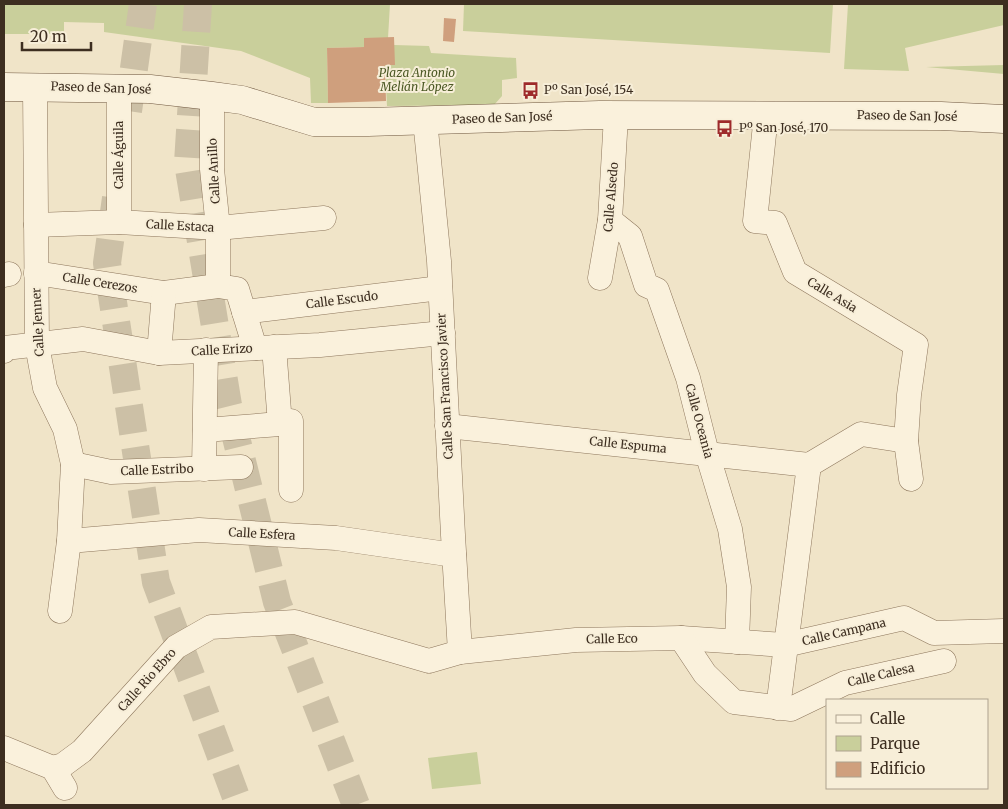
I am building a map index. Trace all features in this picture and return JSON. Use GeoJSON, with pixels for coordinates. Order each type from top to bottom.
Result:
{"type":"FeatureCollection","features":[{"type":"Feature","properties":{"kind":"street","name":"Paseo de San José"},"geometry":{"type":"LineString","coordinates":[[4,87],[150,89],[242,100],[314,122],[766,115],[942,116],[1004,119]]}},
{"type":"Feature","properties":{"kind":"street","name":"Calle Jenner"},"geometry":{"type":"LineString","coordinates":[[35,87],[37,345],[45,388],[65,429],[73,464],[69,541],[60,611]]}},
{"type":"Feature","properties":{"kind":"street","name":"Calle Águila"},"geometry":{"type":"LineString","coordinates":[[119,89],[119,222]]}},
{"type":"Feature","properties":{"kind":"street","name":"Calle Anillo"},"geometry":{"type":"LineString","coordinates":[[212,96],[212,169],[218,228],[218,286]]}},
{"type":"Feature","properties":{"kind":"street","name":"Calle Asia"},"geometry":{"type":"LineString","coordinates":[[766,115],[755,222],[774,223],[795,272],[916,345],[909,395],[906,441],[911,479]]}},
{"type":"Feature","properties":{"kind":"street","name":"Calle Alsedo"},"geometry":{"type":"LineString","coordinates":[[600,278],[610,220],[616,116]]}},
{"type":"Feature","properties":{"kind":"street","name":"Calle San Francisco Javier"},"geometry":{"type":"LineString","coordinates":[[425,120],[439,261],[460,652]]}},
{"type":"Feature","properties":{"kind":"street","name":"Calle Estaca"},"geometry":{"type":"LineString","coordinates":[[36,225],[119,222],[218,228],[324,218]]}},
{"type":"Feature","properties":{"kind":"street","name":"Calle Oceania"},"geometry":{"type":"LineString","coordinates":[[610,220],[630,236],[646,285],[658,290],[688,378],[707,453],[730,528],[740,587],[737,642]]}},
{"type":"Feature","properties":{"kind":"street","name":"Calle Cerezos"},"geometry":{"type":"LineString","coordinates":[[36,273],[164,293],[218,286]]}},
{"type":"Feature","properties":{"kind":"street"},"geometry":{"type":"LineString","coordinates":[[218,286],[237,289],[244,312],[265,348],[280,424]]}},
{"type":"Feature","properties":{"kind":"street","name":"Calle Escudo"},"geometry":{"type":"LineString","coordinates":[[244,312],[440,288]]}},
{"type":"Feature","properties":{"kind":"street"},"geometry":{"type":"LineString","coordinates":[[159,353],[164,293]]}},
{"type":"Feature","properties":{"kind":"street","name":"Calle Erizo"},"geometry":{"type":"LineString","coordinates":[[4,350],[5,348],[83,339],[159,353],[320,345],[443,333]]}},
{"type":"Feature","properties":{"kind":"street"},"geometry":{"type":"LineString","coordinates":[[204,469],[206,350]]}},
{"type":"Feature","properties":{"kind":"street"},"geometry":{"type":"LineString","coordinates":[[205,430],[280,424],[290,421],[291,490]]}},
{"type":"Feature","properties":{"kind":"street","name":"Calle Espuma"},"geometry":{"type":"LineString","coordinates":[[447,426],[809,465]]}},
{"type":"Feature","properties":{"kind":"street"},"geometry":{"type":"LineString","coordinates":[[778,708],[809,465],[861,434],[906,441]]}},
{"type":"Feature","properties":{"kind":"street","name":"Calle Estribo"},"geometry":{"type":"LineString","coordinates":[[73,464],[111,472],[241,467]]}},
{"type":"Feature","properties":{"kind":"street","name":"Calle Esfera"},"geometry":{"type":"LineString","coordinates":[[69,541],[199,530],[336,538],[454,555]]}},
{"type":"Feature","properties":{"kind":"street","name":"Calle Campana"},"geometry":{"type":"LineString","coordinates":[[681,638],[785,646],[904,618],[934,633],[1004,632]]}},
{"type":"Feature","properties":{"kind":"street","name":"Calle Rio Ebro"},"geometry":{"type":"LineString","coordinates":[[53,768],[63,765],[82,751],[176,647],[211,627],[295,622],[429,661],[460,652]]}},
{"type":"Feature","properties":{"kind":"street","name":"Calle Eco"},"geometry":{"type":"LineString","coordinates":[[460,652],[576,640],[681,638]]}},
{"type":"Feature","properties":{"kind":"street","name":"Calle Calesa"},"geometry":{"type":"LineString","coordinates":[[681,638],[705,674],[734,702],[778,708],[791,709],[845,682],[944,661]]}},
{"type":"Feature","properties":{"kind":"street"},"geometry":{"type":"LineString","coordinates":[[4,748],[53,768],[65,788]]}},
{"type":"Feature","properties":{"kind":"green space"},"geometry":{"type":"Polygon","coordinates":[[[4,4],[390,4],[388,38],[364,38],[364,47],[327,48],[328,103],[311,103],[310,78],[241,51],[104,32],[104,23],[64,22],[64,34],[4,34],[4,4]]]}},
{"type":"Feature","properties":{"kind":"green space"},"geometry":{"type":"Polygon","coordinates":[[[464,4],[833,4],[830,53],[463,31],[464,4]]]}},
{"type":"Feature","properties":{"kind":"green space"},"geometry":{"type":"Polygon","coordinates":[[[848,4],[1004,4],[1004,25],[905,48],[909,71],[844,69],[848,4]]]}},
{"type":"Feature","properties":{"kind":"green space","name":"Plaza Antonio Melián López"},"geometry":{"type":"Polygon","coordinates":[[[394,45],[429,46],[431,53],[516,58],[517,78],[502,80],[502,96],[494,105],[387,106],[385,65],[394,65],[394,45]]]}},
{"type":"Feature","properties":{"kind":"green space"},"geometry":{"type":"Polygon","coordinates":[[[1004,65],[1004,74],[926,67],[1004,65]]]}},
{"type":"Feature","properties":{"kind":"green space"},"geometry":{"type":"Polygon","coordinates":[[[477,752],[481,784],[432,789],[428,758],[477,752]]]}},
{"type":"Feature","properties":{"kind":"building"},"geometry":{"type":"Polygon","coordinates":[[[444,18],[456,19],[454,42],[443,41],[444,18]]]}},
{"type":"Feature","properties":{"kind":"building"},"geometry":{"type":"Polygon","coordinates":[[[394,37],[395,65],[385,65],[386,101],[328,103],[327,48],[364,47],[364,38],[394,37]]]}},
{"type":"Feature","properties":{"kind":"tunnel"},"geometry":{"type":"LineString","coordinates":[[128,111],[143,4]]}},
{"type":"Feature","properties":{"kind":"tunnel"},"geometry":{"type":"LineString","coordinates":[[198,4],[188,163],[228,405],[277,602],[356,805]]}},
{"type":"Feature","properties":{"kind":"tunnel"},"geometry":{"type":"LineString","coordinates":[[116,198],[107,263],[156,582],[239,805]]}},
{"type":"Feature","properties":{"kind":"place","name":"Pº San José, 154"},"geometry":{"type":"Point","coordinates":[530,90]}},
{"type":"Feature","properties":{"kind":"place","name":"Pº San José, 170"},"geometry":{"type":"Point","coordinates":[725,128]}}]}
